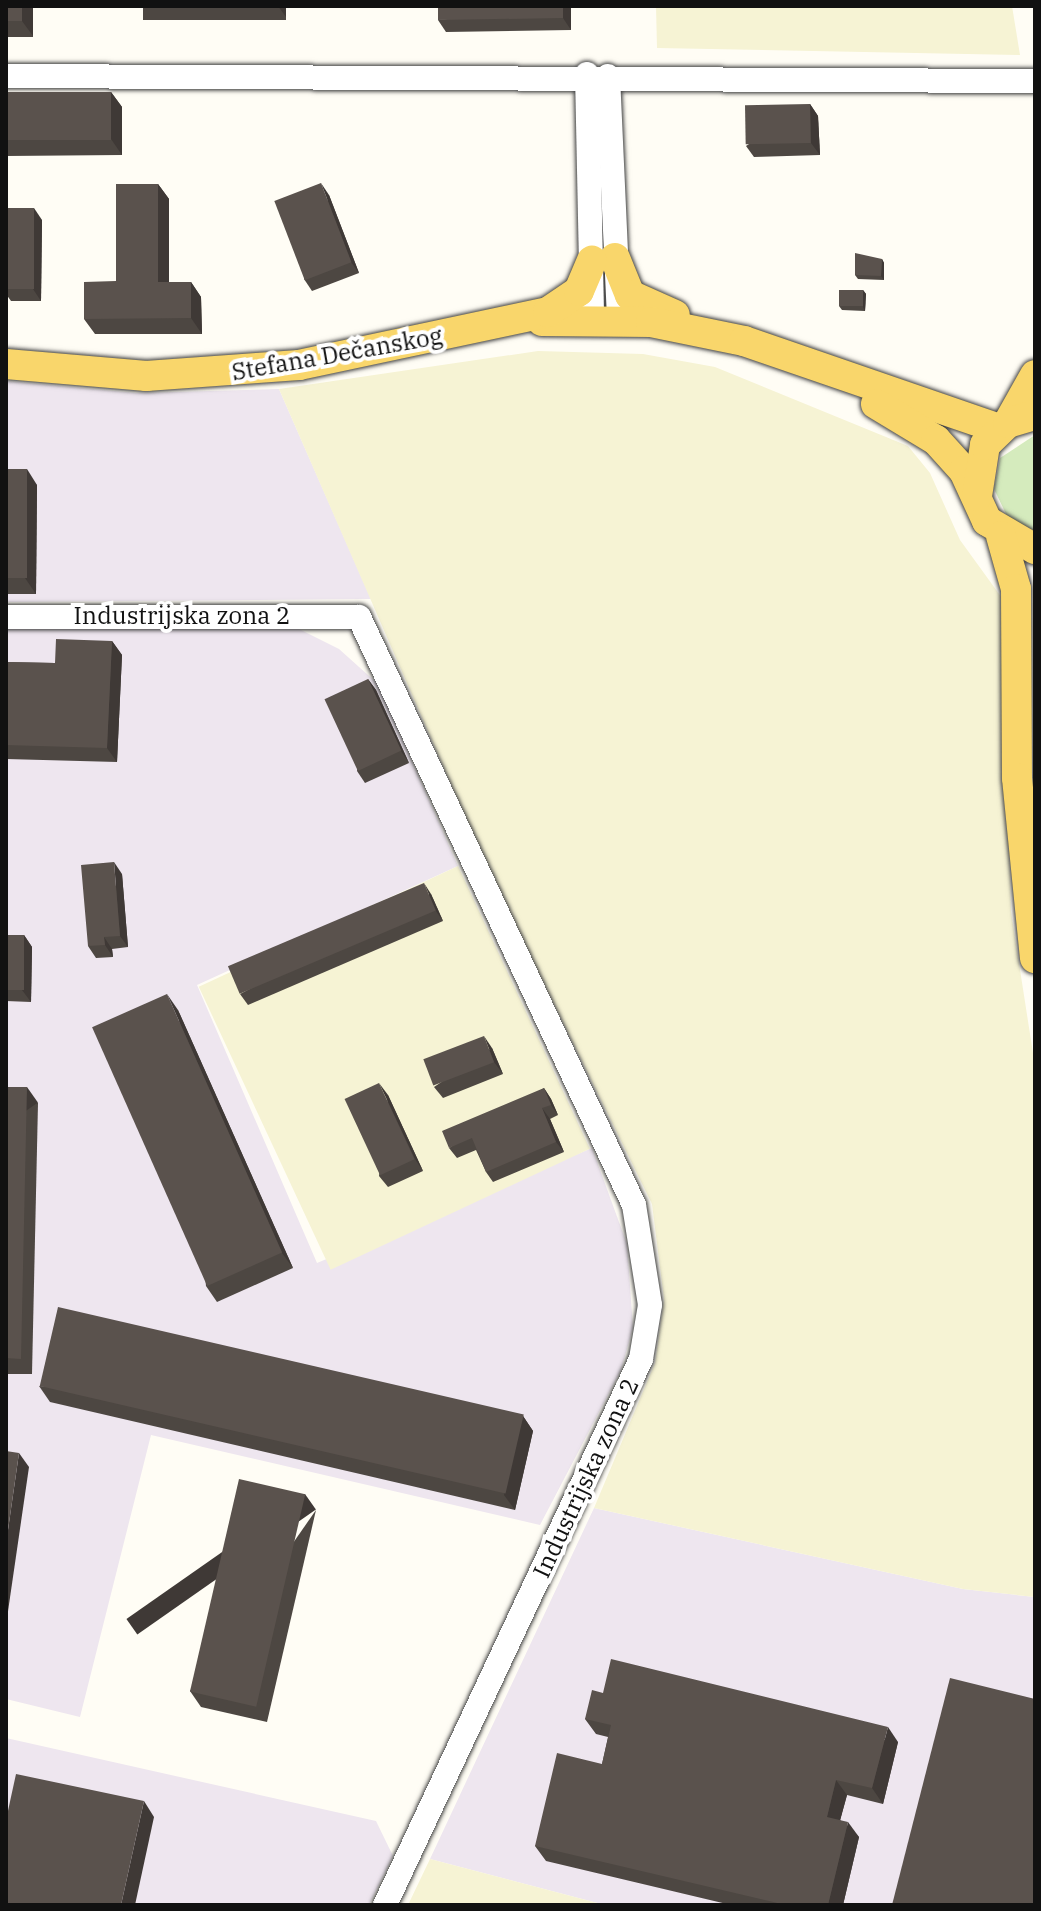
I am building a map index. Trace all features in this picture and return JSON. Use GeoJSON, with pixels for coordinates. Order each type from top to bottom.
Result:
{"type":"FeatureCollection","features":[{"type":"Feature","properties":{"kind":"main road"},"geometry":{"type":"LineString","coordinates":[[477,330],[568,302],[603,260],[642,304],[744,341],[1014,422]]}},
{"type":"Feature","properties":{"kind":"main road"},"geometry":{"type":"LineString","coordinates":[[477,330],[605,319],[744,341]]}},
{"type":"Feature","properties":{"kind":"main road","name":"Stefana Dečanskog"},"geometry":{"type":"LineString","coordinates":[[6,364],[146,376],[251,372],[477,330]]}},
{"type":"Feature","properties":{"kind":"main road"},"geometry":{"type":"LineString","coordinates":[[775,350],[936,440],[964,471],[978,504],[1001,536],[1018,619],[1021,818],[1035,958]]}},
{"type":"Feature","properties":{"kind":"main road"},"geometry":{"type":"LineString","coordinates":[[978,504],[977,463],[1014,422],[1035,375]]}},
{"type":"Feature","properties":{"kind":"main road"},"geometry":{"type":"LineString","coordinates":[[1001,536],[1035,549]]}},
{"type":"Feature","properties":{"kind":"main road"},"geometry":{"type":"LineString","coordinates":[[1021,818],[1035,676]]}},
{"type":"Feature","properties":{"kind":"street"},"geometry":{"type":"LineString","coordinates":[[597,75],[605,319]]}},
{"type":"Feature","properties":{"kind":"street"},"geometry":{"type":"LineString","coordinates":[[6,76],[597,75],[1035,81]]}},
{"type":"Feature","properties":{"kind":"street","name":"Industrijska zona 2"},"geometry":{"type":"LineString","coordinates":[[6,617],[359,617],[634,1205],[646,1251],[648,1318],[619,1416],[385,1905]]}},
{"type":"Feature","properties":{"kind":"shaded area"},"geometry":{"type":"Polygon","coordinates":[[[656,6],[1012,6],[1020,55],[657,48],[656,6]]]}},
{"type":"Feature","properties":{"kind":"shaded area"},"geometry":{"type":"Polygon","coordinates":[[[538,351],[643,354],[715,367],[908,446],[930,473],[960,540],[1002,598],[1011,912],[1035,1066],[1035,1597],[963,1589],[594,1508],[655,1363],[664,1299],[652,1204],[490,874],[279,389],[538,351]]]}},
{"type":"Feature","properties":{"kind":"shaded area"},"geometry":{"type":"Polygon","coordinates":[[[6,381],[136,393],[279,389],[371,599],[6,602],[6,381]]]}},
{"type":"Feature","properties":{"kind":"shaded area"},"geometry":{"type":"Polygon","coordinates":[[[291,625],[339,649],[378,684],[458,866],[197,985],[317,1263],[592,1148],[627,1244],[633,1328],[621,1370],[540,1525],[151,1435],[80,1717],[6,1699],[6,629],[291,625]]]}},
{"type":"Feature","properties":{"kind":"shaded area"},"geometry":{"type":"Polygon","coordinates":[[[458,866],[590,1149],[331,1270],[199,987],[458,866]]]}},
{"type":"Feature","properties":{"kind":"shaded area"},"geometry":{"type":"Polygon","coordinates":[[[594,1508],[963,1589],[1035,1597],[1035,1905],[605,1905],[430,1859],[594,1508]]]}},
{"type":"Feature","properties":{"kind":"shaded area"},"geometry":{"type":"Polygon","coordinates":[[[6,1738],[376,1821],[393,1856],[369,1905],[6,1905],[6,1738]]]}},
{"type":"Feature","properties":{"kind":"shaded area"},"geometry":{"type":"Polygon","coordinates":[[[430,1859],[605,1905],[408,1905],[430,1859]]]}},
{"type":"Feature","properties":{"kind":"green space"},"geometry":{"type":"Polygon","coordinates":[[[1035,435],[1035,531],[1008,518],[994,489],[1000,458],[1035,435]]]}},
{"type":"Feature","properties":{"kind":"building"},"geometry":{"type":"Polygon","coordinates":[[[6,6],[22,6],[22,21],[6,21],[6,6]]]}},
{"type":"Feature","properties":{"kind":"building"},"geometry":{"type":"Polygon","coordinates":[[[438,6],[563,6],[563,18],[438,20],[438,6]]]}},
{"type":"Feature","properties":{"kind":"building"},"geometry":{"type":"Polygon","coordinates":[[[6,92],[111,92],[111,140],[6,140],[6,92]]]}},
{"type":"Feature","properties":{"kind":"building"},"geometry":{"type":"Polygon","coordinates":[[[810,104],[811,143],[746,144],[745,105],[810,104]]]}},
{"type":"Feature","properties":{"kind":"building"},"geometry":{"type":"Polygon","coordinates":[[[321,183],[351,262],[305,280],[274,201],[321,183]]]}},
{"type":"Feature","properties":{"kind":"building"},"geometry":{"type":"Polygon","coordinates":[[[116,184],[158,184],[158,282],[191,282],[191,318],[84,319],[84,282],[116,281],[116,184]]]}},
{"type":"Feature","properties":{"kind":"building"},"geometry":{"type":"Polygon","coordinates":[[[6,208],[34,208],[34,289],[6,289],[6,208]]]}},
{"type":"Feature","properties":{"kind":"building"},"geometry":{"type":"Polygon","coordinates":[[[855,253],[882,259],[881,276],[855,275],[855,253]]]}},
{"type":"Feature","properties":{"kind":"building"},"geometry":{"type":"Polygon","coordinates":[[[839,290],[863,290],[863,306],[839,306],[839,290]]]}},
{"type":"Feature","properties":{"kind":"building"},"geometry":{"type":"Polygon","coordinates":[[[6,469],[27,469],[27,578],[6,578],[6,469]]]}},
{"type":"Feature","properties":{"kind":"building"},"geometry":{"type":"Polygon","coordinates":[[[56,639],[112,641],[107,748],[6,745],[6,662],[55,663],[56,639]]]}},
{"type":"Feature","properties":{"kind":"building"},"geometry":{"type":"Polygon","coordinates":[[[368,679],[401,751],[358,771],[324,699],[368,679]]]}},
{"type":"Feature","properties":{"kind":"building"},"geometry":{"type":"Polygon","coordinates":[[[114,862],[120,936],[104,937],[105,945],[88,946],[81,865],[114,862]]]}},
{"type":"Feature","properties":{"kind":"building"},"geometry":{"type":"Polygon","coordinates":[[[424,883],[436,911],[240,994],[228,966],[424,883]]]}},
{"type":"Feature","properties":{"kind":"building"},"geometry":{"type":"Polygon","coordinates":[[[6,935],[24,935],[24,990],[6,990],[6,935]]]}},
{"type":"Feature","properties":{"kind":"building"},"geometry":{"type":"Polygon","coordinates":[[[167,994],[282,1253],[207,1286],[92,1027],[167,994]]]}},
{"type":"Feature","properties":{"kind":"building"},"geometry":{"type":"Polygon","coordinates":[[[484,1036],[494,1062],[433,1085],[423,1059],[484,1036]]]}},
{"type":"Feature","properties":{"kind":"building"},"geometry":{"type":"Polygon","coordinates":[[[379,1083],[414,1159],[380,1175],[345,1099],[379,1083]]]}},
{"type":"Feature","properties":{"kind":"building"},"geometry":{"type":"Polygon","coordinates":[[[6,1087],[27,1087],[21,1359],[6,1358],[6,1087]]]}},
{"type":"Feature","properties":{"kind":"building"},"geometry":{"type":"Polygon","coordinates":[[[544,1088],[551,1105],[542,1108],[556,1142],[486,1172],[472,1138],[449,1148],[442,1131],[544,1088]]]}},
{"type":"Feature","properties":{"kind":"building"},"geometry":{"type":"Polygon","coordinates":[[[58,1307],[524,1415],[506,1493],[40,1386],[58,1307]]]}},
{"type":"Feature","properties":{"kind":"building"},"geometry":{"type":"Polygon","coordinates":[[[6,1451],[19,1453],[6,1544],[6,1451]]]}},
{"type":"Feature","properties":{"kind":"building"},"geometry":{"type":"Polygon","coordinates":[[[239,1479],[305,1494],[256,1707],[190,1691],[239,1479]]]}},
{"type":"Feature","properties":{"kind":"building"},"geometry":{"type":"Polygon","coordinates":[[[611,1659],[888,1727],[872,1788],[836,1780],[827,1817],[848,1822],[828,1905],[786,1905],[535,1846],[557,1753],[602,1764],[611,1725],[585,1719],[592,1690],[603,1693],[611,1659]]]}},
{"type":"Feature","properties":{"kind":"building"},"geometry":{"type":"Polygon","coordinates":[[[950,1678],[1035,1699],[1035,1905],[892,1905],[950,1678]]]}},
{"type":"Feature","properties":{"kind":"building"},"geometry":{"type":"Polygon","coordinates":[[[16,1774],[144,1801],[121,1905],[6,1905],[6,1820],[16,1774]]]}}]}
